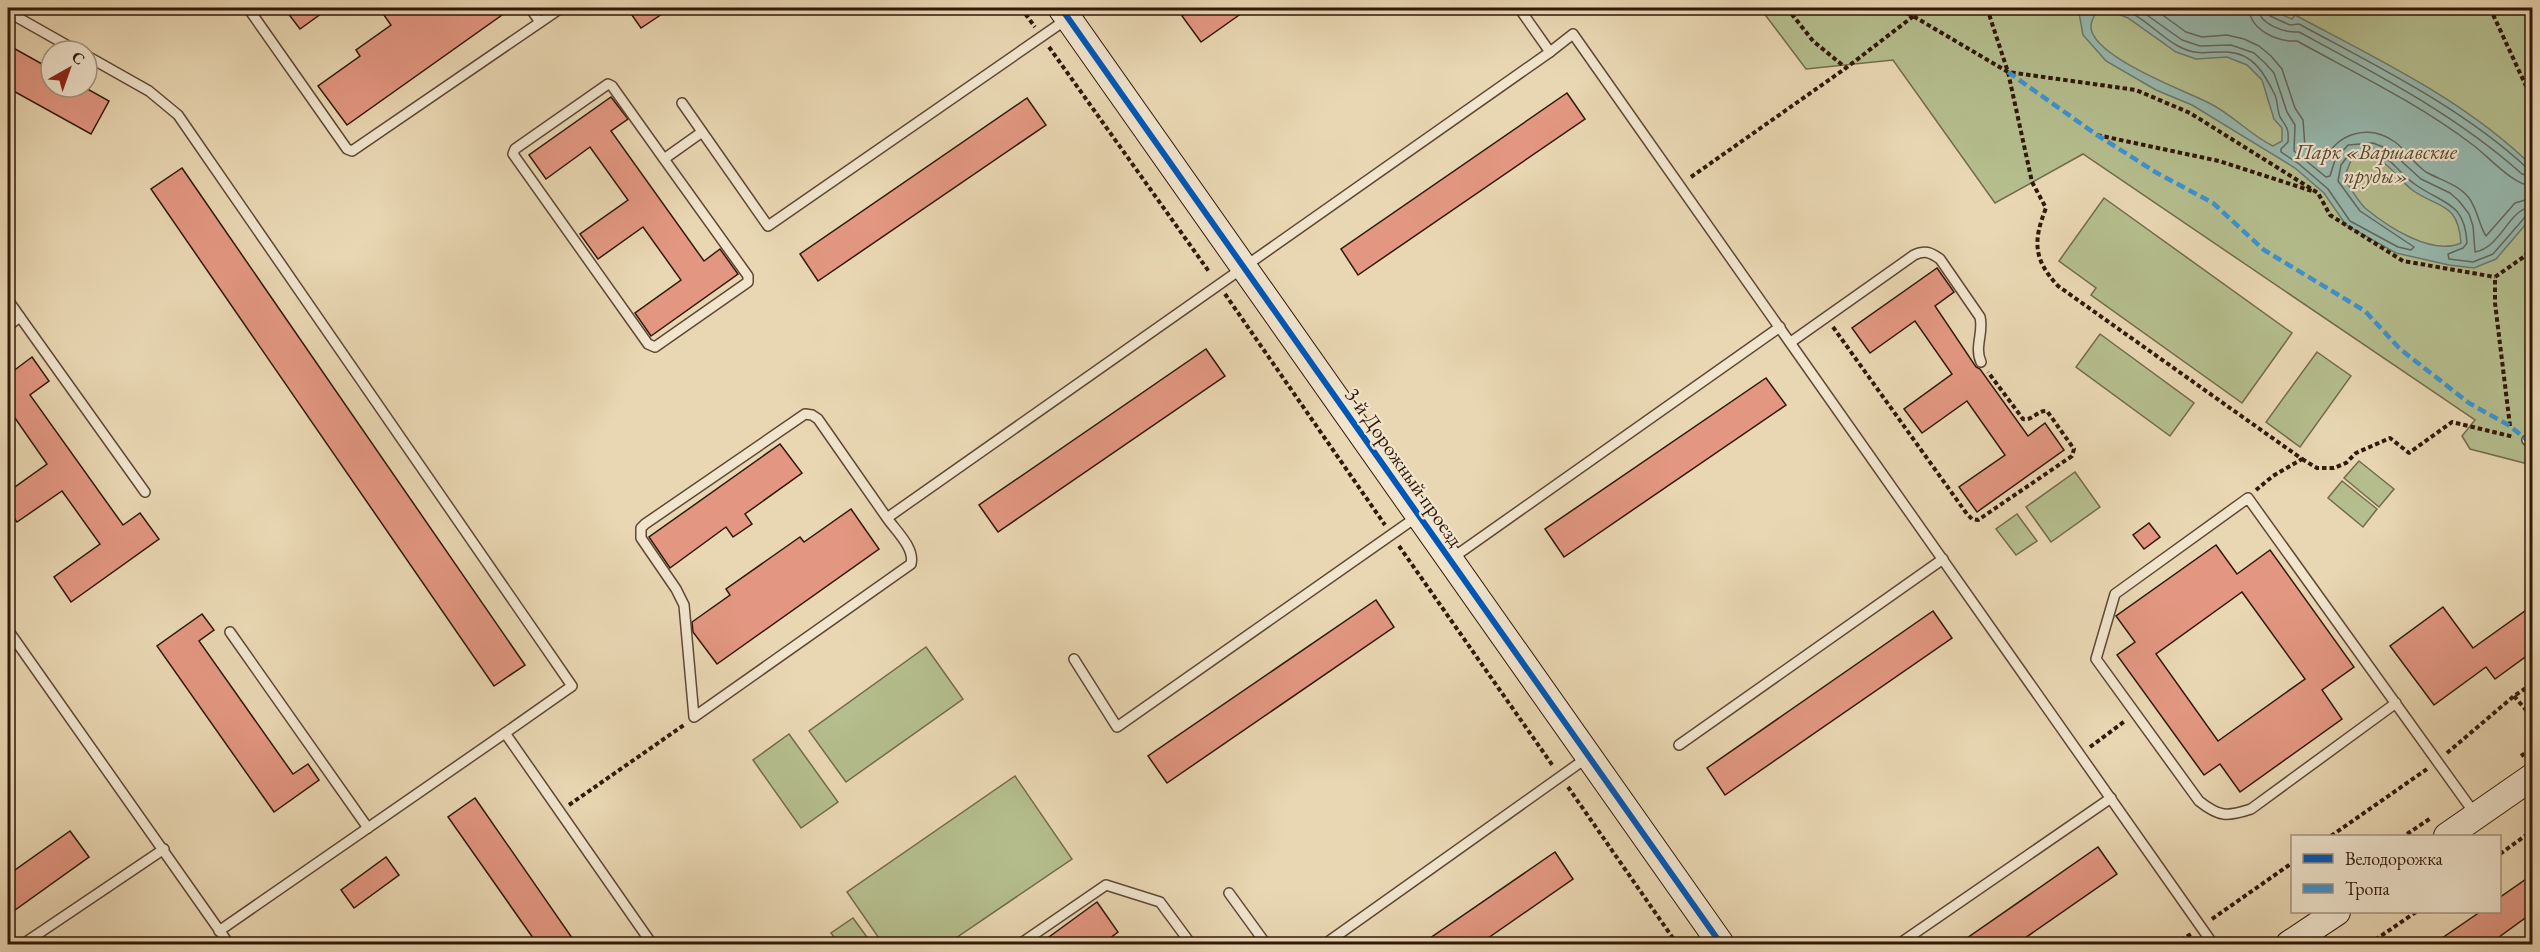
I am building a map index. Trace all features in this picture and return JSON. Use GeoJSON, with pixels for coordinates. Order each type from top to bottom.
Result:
{"type":"FeatureCollection","features":[{"type":"Feature","properties":{"kind":"street","name":"3-й Дорожный проезд"},"geometry":{"type":"LineString","coordinates":[[1065,13],[1721,945]]}},
{"type":"Feature","properties":{"kind":"street"},"geometry":{"type":"LineString","coordinates":[[2449,835],[2470,807],[2526,767]]}},
{"type":"Feature","properties":{"kind":"street"},"geometry":{"type":"LineString","coordinates":[[2289,945],[2336,913]]}},
{"type":"Feature","properties":{"kind":"lane"},"geometry":{"type":"LineString","coordinates":[[248,8],[347,149],[352,151],[561,8]]}},
{"type":"Feature","properties":{"kind":"lane"},"geometry":{"type":"LineString","coordinates":[[530,8],[540,22]]}},
{"type":"Feature","properties":{"kind":"lane"},"geometry":{"type":"LineString","coordinates":[[1519,8],[1550,52]]}},
{"type":"Feature","properties":{"kind":"lane"},"geometry":{"type":"LineString","coordinates":[[8,12],[56,39]]}},
{"type":"Feature","properties":{"kind":"lane"},"geometry":{"type":"LineString","coordinates":[[682,103],[768,226],[1042,37],[1065,13]]}},
{"type":"Feature","properties":{"kind":"lane"},"geometry":{"type":"LineString","coordinates":[[887,518],[1245,268],[1573,34],[2213,945]]}},
{"type":"Feature","properties":{"kind":"lane"},"geometry":{"type":"LineString","coordinates":[[99,64],[149,91],[178,115],[572,686],[219,931]]}},
{"type":"Feature","properties":{"kind":"lane"},"geometry":{"type":"LineString","coordinates":[[608,84],[612,86],[664,159],[749,279],[747,284],[655,348],[648,344],[513,154],[515,149],[608,84]]}},
{"type":"Feature","properties":{"kind":"lane"},"geometry":{"type":"LineString","coordinates":[[664,159],[702,132]]}},
{"type":"Feature","properties":{"kind":"lane"},"geometry":{"type":"LineString","coordinates":[[1791,342],[1922,251],[1931,252],[1940,259],[1980,317],[1978,348],[1981,362]]}},
{"type":"Feature","properties":{"kind":"lane"},"geometry":{"type":"LineString","coordinates":[[8,300],[145,492]]}},
{"type":"Feature","properties":{"kind":"lane"},"geometry":{"type":"LineString","coordinates":[[8,326],[20,317]]}},
{"type":"Feature","properties":{"kind":"lane"},"geometry":{"type":"LineString","coordinates":[[1450,560],[1780,327]]}},
{"type":"Feature","properties":{"kind":"lane"},"geometry":{"type":"LineString","coordinates":[[805,414],[812,415],[818,419],[910,551],[913,558],[911,564],[694,717],[684,605],[676,589],[641,538],[641,528],[805,414]]}},
{"type":"Feature","properties":{"kind":"lane"},"geometry":{"type":"LineString","coordinates":[[2396,704],[2251,809],[2231,815],[2211,811],[2199,801],[2096,659],[2115,594],[2248,498],[2396,704],[2470,807]]}},
{"type":"Feature","properties":{"kind":"lane"},"geometry":{"type":"LineString","coordinates":[[1074,659],[1117,727],[1418,516]]}},
{"type":"Feature","properties":{"kind":"lane"},"geometry":{"type":"LineString","coordinates":[[1679,745],[1942,559]]}},
{"type":"Feature","properties":{"kind":"lane"},"geometry":{"type":"LineString","coordinates":[[8,630],[164,849],[229,945]]}},
{"type":"Feature","properties":{"kind":"lane"},"geometry":{"type":"LineString","coordinates":[[230,632],[368,828]]}},
{"type":"Feature","properties":{"kind":"lane"},"geometry":{"type":"LineString","coordinates":[[505,733],[652,945]]}},
{"type":"Feature","properties":{"kind":"lane"},"geometry":{"type":"LineString","coordinates":[[1325,945],[1588,757]]}},
{"type":"Feature","properties":{"kind":"lane"},"geometry":{"type":"LineString","coordinates":[[1899,945],[2110,798]]}},
{"type":"Feature","properties":{"kind":"lane"},"geometry":{"type":"LineString","coordinates":[[24,945],[164,849]]}},
{"type":"Feature","properties":{"kind":"lane"},"geometry":{"type":"LineString","coordinates":[[1020,945],[1106,885],[1158,901],[1191,945]]}},
{"type":"Feature","properties":{"kind":"lane"},"geometry":{"type":"LineString","coordinates":[[1228,893],[1266,945]]}},
{"type":"Feature","properties":{"kind":"path"},"geometry":{"type":"LineString","coordinates":[[1021,8],[1219,286],[1677,945]]}},
{"type":"Feature","properties":{"kind":"path"},"geometry":{"type":"LineString","coordinates":[[1787,8],[1813,41],[1846,68]]}},
{"type":"Feature","properties":{"kind":"path"},"geometry":{"type":"LineString","coordinates":[[1893,8],[1913,16],[2008,72],[2136,90],[2190,113],[2318,193],[2330,215],[2403,261],[2495,277],[2525,256],[2532,244]]}},
{"type":"Feature","properties":{"kind":"path"},"geometry":{"type":"LineString","coordinates":[[1680,184],[1846,68],[1924,8]]}},
{"type":"Feature","properties":{"kind":"path"},"geometry":{"type":"LineString","coordinates":[[1987,8],[2008,72],[2032,182],[2046,208],[2037,231],[2040,260],[2058,285],[2317,468],[2334,468],[2346,464],[2356,453],[2390,438],[2409,453],[2452,422],[2530,442]]}},
{"type":"Feature","properties":{"kind":"path"},"geometry":{"type":"LineString","coordinates":[[2490,8],[2532,99]]}},
{"type":"Feature","properties":{"kind":"path"},"geometry":{"type":"LineString","coordinates":[[2097,135],[2218,161],[2318,193]]}},
{"type":"Feature","properties":{"kind":"path"},"geometry":{"type":"LineString","coordinates":[[2495,277],[2495,303],[2510,426]]}},
{"type":"Feature","properties":{"kind":"path"},"geometry":{"type":"LineString","coordinates":[[1826,317],[1967,514],[1972,519],[1978,520],[2072,456],[2074,449],[2047,411],[2040,412],[2030,420],[2023,419],[1981,362]]}},
{"type":"Feature","properties":{"kind":"path"},"geometry":{"type":"LineString","coordinates":[[2248,498],[2273,476],[2302,459]]}},
{"type":"Feature","properties":{"kind":"path"},"geometry":{"type":"LineString","coordinates":[[2526,767],[2530,750],[2532,716],[2514,696],[2532,684]]}},
{"type":"Feature","properties":{"kind":"path"},"geometry":{"type":"LineString","coordinates":[[2079,754],[2135,713]]}},
{"type":"Feature","properties":{"kind":"path"},"geometry":{"type":"LineString","coordinates":[[560,812],[694,717]]}},
{"type":"Feature","properties":{"kind":"path"},"geometry":{"type":"LineString","coordinates":[[2407,834],[2470,807]]}},
{"type":"Feature","properties":{"kind":"path"},"geometry":{"type":"LineString","coordinates":[[2501,853],[2532,831]]}},
{"type":"Feature","properties":{"kind":"path"},"geometry":{"type":"LineString","coordinates":[[2174,945],[2291,864]]}},
{"type":"Feature","properties":{"kind":"path"},"geometry":{"type":"LineString","coordinates":[[2369,945],[2415,913]]}},
{"type":"Feature","properties":{"kind":"green space","name":"Парк «Варшавские пруды»"},"geometry":{"type":"Polygon","coordinates":[[[1760,8],[2532,8],[2532,470],[2524,463],[2470,449],[2462,436],[2475,420],[2083,154],[1995,203],[1893,60],[1806,69],[1760,8]]]}},
{"type":"Feature","properties":{"kind":"green space"},"geometry":{"type":"Polygon","coordinates":[[[2104,198],[2292,333],[2242,403],[2091,295],[2096,288],[2059,261],[2104,198]]]}},
{"type":"Feature","properties":{"kind":"green space"},"geometry":{"type":"Polygon","coordinates":[[[2100,334],[2194,403],[2170,436],[2076,367],[2100,334]]]}},
{"type":"Feature","properties":{"kind":"green space"},"geometry":{"type":"Polygon","coordinates":[[[2317,352],[2351,376],[2300,447],[2266,422],[2317,352]]]}},
{"type":"Feature","properties":{"kind":"green space"},"geometry":{"type":"Polygon","coordinates":[[[2359,461],[2394,489],[2379,507],[2344,478],[2359,461]]]}},
{"type":"Feature","properties":{"kind":"green space"},"geometry":{"type":"Polygon","coordinates":[[[2075,472],[2100,507],[2051,542],[2026,507],[2075,472]]]}},
{"type":"Feature","properties":{"kind":"green space"},"geometry":{"type":"Polygon","coordinates":[[[2342,481],[2377,509],[2363,527],[2328,498],[2342,481]]]}},
{"type":"Feature","properties":{"kind":"green space"},"geometry":{"type":"Polygon","coordinates":[[[2017,514],[2037,541],[2016,555],[1996,529],[2017,514]]]}},
{"type":"Feature","properties":{"kind":"green space"},"geometry":{"type":"Polygon","coordinates":[[[926,647],[963,699],[846,782],[809,731],[926,647]]]}},
{"type":"Feature","properties":{"kind":"green space"},"geometry":{"type":"Polygon","coordinates":[[[789,734],[838,802],[801,828],[753,760],[789,734]]]}},
{"type":"Feature","properties":{"kind":"green space"},"geometry":{"type":"Polygon","coordinates":[[[1015,776],[1072,859],[947,944],[883,944],[847,892],[1015,776]]]}},
{"type":"Feature","properties":{"kind":"green space"},"geometry":{"type":"Polygon","coordinates":[[[853,918],[872,944],[839,944],[831,933],[853,918]]]}},
{"type":"Feature","properties":{"kind":"water"},"geometry":{"type":"Polygon","coordinates":[[[2081,8],[2266,8],[2292,19],[2295,15],[2419,82],[2506,142],[2532,166],[2532,217],[2496,259],[2474,268],[2396,253],[2346,225],[2324,193],[2295,168],[2192,105],[2156,90],[2106,61],[2083,35],[2079,13],[2081,8]],[[2097,11],[2091,24],[2092,32],[2099,43],[2111,53],[2144,73],[2209,103],[2273,146],[2282,141],[2282,128],[2274,119],[2262,80],[2247,65],[2227,57],[2196,59],[2176,52],[2128,18],[2097,11]],[[2372,156],[2352,158],[2344,178],[2365,208],[2398,231],[2424,243],[2449,246],[2461,243],[2456,219],[2451,212],[2411,189],[2388,167],[2372,156]]]}},
{"type":"Feature","properties":{"kind":"building"},"geometry":{"type":"Polygon","coordinates":[[[284,8],[329,8],[300,29],[284,8]]]}},
{"type":"Feature","properties":{"kind":"building"},"geometry":{"type":"Polygon","coordinates":[[[379,8],[512,8],[347,125],[318,86],[360,56],[356,50],[391,25],[379,8]]]}},
{"type":"Feature","properties":{"kind":"building"},"geometry":{"type":"Polygon","coordinates":[[[627,8],[671,8],[641,28],[627,8]]]}},
{"type":"Feature","properties":{"kind":"building"},"geometry":{"type":"Polygon","coordinates":[[[1194,8],[1249,8],[1201,42],[1182,16],[1194,8]]]}},
{"type":"Feature","properties":{"kind":"building"},"geometry":{"type":"Polygon","coordinates":[[[8,45],[39,62],[39,99],[99,99],[99,95],[109,101],[91,134],[8,88],[8,45]]]}},
{"type":"Feature","properties":{"kind":"building"},"geometry":{"type":"Polygon","coordinates":[[[1567,93],[1585,119],[1358,275],[1341,249],[1567,93]]]}},
{"type":"Feature","properties":{"kind":"building"},"geometry":{"type":"Polygon","coordinates":[[[611,97],[628,119],[611,131],[704,261],[720,249],[738,274],[651,336],[635,313],[681,280],[643,227],[598,259],[580,234],[628,200],[590,147],[546,179],[529,155],[611,97]]]}},
{"type":"Feature","properties":{"kind":"building"},"geometry":{"type":"Polygon","coordinates":[[[1027,98],[1046,125],[818,281],[800,254],[1027,98]]]}},
{"type":"Feature","properties":{"kind":"building"},"geometry":{"type":"Polygon","coordinates":[[[182,168],[525,665],[494,686],[151,189],[182,168]]]}},
{"type":"Feature","properties":{"kind":"building"},"geometry":{"type":"Polygon","coordinates":[[[1937,268],[1954,292],[1935,306],[1976,367],[1980,369],[2028,436],[2045,423],[2064,450],[1977,512],[1959,487],[2005,455],[1967,401],[1922,433],[1904,409],[1952,374],[1915,321],[1870,353],[1852,328],[1937,268]]]}},
{"type":"Feature","properties":{"kind":"building"},"geometry":{"type":"Polygon","coordinates":[[[1206,349],[1225,376],[998,532],[979,505],[1206,349]]]}},
{"type":"Feature","properties":{"kind":"building"},"geometry":{"type":"Polygon","coordinates":[[[32,357],[49,381],[30,395],[123,525],[140,513],[159,539],[71,602],[54,577],[100,544],[62,491],[17,522],[8,510],[8,492],[47,464],[8,408],[8,375],[32,357]]]}},
{"type":"Feature","properties":{"kind":"building"},"geometry":{"type":"Polygon","coordinates":[[[1766,378],[1786,405],[1564,557],[1545,529],[1766,378]]]}},
{"type":"Feature","properties":{"kind":"building"},"geometry":{"type":"Polygon","coordinates":[[[780,444],[802,473],[745,514],[752,524],[733,537],[726,527],[670,568],[649,537],[780,444]]]}},
{"type":"Feature","properties":{"kind":"building"},"geometry":{"type":"Polygon","coordinates":[[[851,509],[879,549],[717,664],[693,632],[692,622],[730,595],[726,589],[800,537],[804,542],[851,509]]]}},
{"type":"Feature","properties":{"kind":"building"},"geometry":{"type":"Polygon","coordinates":[[[2149,523],[2160,537],[2144,549],[2133,535],[2149,523]]]}},
{"type":"Feature","properties":{"kind":"building"},"geometry":{"type":"Polygon","coordinates":[[[2216,545],[2237,574],[2270,550],[2354,667],[2322,690],[2342,719],[2240,792],[2220,764],[2204,775],[2117,655],[2135,642],[2116,616],[2216,545]],[[2242,592],[2156,654],[2218,741],[2305,679],[2242,592]]]}},
{"type":"Feature","properties":{"kind":"building"},"geometry":{"type":"Polygon","coordinates":[[[1376,600],[1394,627],[1167,783],[1148,756],[1376,600]]]}},
{"type":"Feature","properties":{"kind":"building"},"geometry":{"type":"Polygon","coordinates":[[[2532,606],[2532,652],[2495,679],[2486,667],[2434,705],[2390,646],[2443,607],[2473,648],[2532,606]]]}},
{"type":"Feature","properties":{"kind":"building"},"geometry":{"type":"Polygon","coordinates":[[[1933,611],[1952,638],[1725,795],[1707,768],[1933,611]]]}},
{"type":"Feature","properties":{"kind":"building"},"geometry":{"type":"Polygon","coordinates":[[[202,614],[214,630],[199,641],[293,774],[308,764],[319,780],[274,812],[157,646],[202,614]]]}},
{"type":"Feature","properties":{"kind":"building"},"geometry":{"type":"Polygon","coordinates":[[[475,798],[577,945],[538,945],[448,817],[475,798]]]}},
{"type":"Feature","properties":{"kind":"building"},"geometry":{"type":"Polygon","coordinates":[[[70,831],[89,857],[8,915],[8,875],[70,831]]]}},
{"type":"Feature","properties":{"kind":"building"},"geometry":{"type":"Polygon","coordinates":[[[2098,847],[2117,874],[2015,945],[1957,945],[2098,847]]]}},
{"type":"Feature","properties":{"kind":"building"},"geometry":{"type":"Polygon","coordinates":[[[1555,852],[1573,879],[1478,945],[1420,945],[1555,852]]]}},
{"type":"Feature","properties":{"kind":"building"},"geometry":{"type":"Polygon","coordinates":[[[386,857],[399,875],[354,908],[341,890],[386,857]]]}},
{"type":"Feature","properties":{"kind":"building"},"geometry":{"type":"Polygon","coordinates":[[[2532,875],[2532,913],[2488,945],[2432,945],[2479,913],[2501,913],[2501,897],[2532,875]]]}},
{"type":"Feature","properties":{"kind":"building"},"geometry":{"type":"Polygon","coordinates":[[[1097,902],[1118,932],[1101,945],[1038,945],[1097,902]]]}},
{"type":"Feature","properties":{"kind":"marked path"},"geometry":{"type":"LineString","coordinates":[[2008,72],[2097,135],[2157,173],[2213,203],[2264,250],[2365,311],[2400,349],[2469,403],[2510,426],[2527,440]]}},
{"type":"Feature","properties":{"kind":"cycle path"},"geometry":{"type":"LineString","coordinates":[[1061,8],[1721,944]]}}]}
